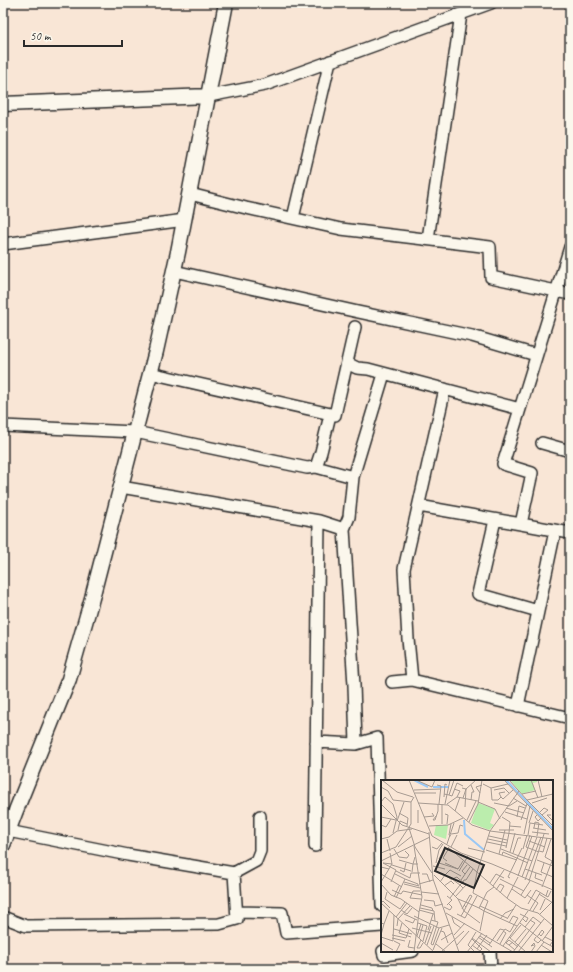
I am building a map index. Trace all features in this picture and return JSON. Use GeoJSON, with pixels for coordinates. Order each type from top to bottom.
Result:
{"type":"FeatureCollection","features":[{"type":"Feature","properties":{"kind":"street"},"geometry":{"type":"LineString","coordinates":[[3,845],[69,679],[92,598],[150,373],[174,272],[226,3]]}},
{"type":"Feature","properties":{"kind":"street"},"geometry":{"type":"LineString","coordinates":[[3,104],[209,96],[264,85],[491,3]]}},
{"type":"Feature","properties":{"kind":"street"},"geometry":{"type":"LineString","coordinates":[[428,239],[461,14]]}},
{"type":"Feature","properties":{"kind":"street"},"geometry":{"type":"LineString","coordinates":[[293,218],[330,61]]}},
{"type":"Feature","properties":{"kind":"street"},"geometry":{"type":"LineString","coordinates":[[190,194],[341,229],[490,247],[491,277],[570,294]]}},
{"type":"Feature","properties":{"kind":"street"},"geometry":{"type":"LineString","coordinates":[[3,244],[185,220]]}},
{"type":"Feature","properties":{"kind":"street"},"geometry":{"type":"LineString","coordinates":[[521,524],[532,473],[503,464],[570,247]]}},
{"type":"Feature","properties":{"kind":"street"},"geometry":{"type":"LineString","coordinates":[[174,272],[472,336],[536,355]]}},
{"type":"Feature","properties":{"kind":"street"},"geometry":{"type":"LineString","coordinates":[[335,415],[356,327]]}},
{"type":"Feature","properties":{"kind":"street"},"geometry":{"type":"LineString","coordinates":[[347,363],[357,368],[368,369],[520,409]]}},
{"type":"Feature","properties":{"kind":"street"},"geometry":{"type":"LineString","coordinates":[[150,373],[335,415]]}},
{"type":"Feature","properties":{"kind":"street"},"geometry":{"type":"LineString","coordinates":[[356,744],[354,685],[344,529],[349,517],[353,477],[384,374]]}},
{"type":"Feature","properties":{"kind":"street"},"geometry":{"type":"LineString","coordinates":[[412,680],[404,569],[445,389]]}},
{"type":"Feature","properties":{"kind":"street"},"geometry":{"type":"LineString","coordinates":[[316,467],[330,415],[335,415]]}},
{"type":"Feature","properties":{"kind":"street"},"geometry":{"type":"LineString","coordinates":[[3,426],[135,432],[307,468],[316,467],[353,477]]}},
{"type":"Feature","properties":{"kind":"street"},"geometry":{"type":"LineString","coordinates":[[542,443],[570,451]]}},
{"type":"Feature","properties":{"kind":"street"},"geometry":{"type":"LineString","coordinates":[[121,487],[319,521],[344,529]]}},
{"type":"Feature","properties":{"kind":"street"},"geometry":{"type":"LineString","coordinates":[[419,506],[570,533]]}},
{"type":"Feature","properties":{"kind":"street"},"geometry":{"type":"LineString","coordinates":[[494,520],[478,594],[538,611]]}},
{"type":"Feature","properties":{"kind":"street"},"geometry":{"type":"LineString","coordinates":[[315,846],[319,521]]}},
{"type":"Feature","properties":{"kind":"street"},"geometry":{"type":"LineString","coordinates":[[518,706],[555,530]]}},
{"type":"Feature","properties":{"kind":"street"},"geometry":{"type":"LineString","coordinates":[[392,682],[412,680],[570,718]]}},
{"type":"Feature","properties":{"kind":"street"},"geometry":{"type":"LineString","coordinates":[[316,742],[356,744],[377,738],[381,872]]}},
{"type":"Feature","properties":{"kind":"street"},"geometry":{"type":"LineString","coordinates":[[8,831],[128,856],[234,872],[256,862],[260,851],[260,816]]}},
{"type":"Feature","properties":{"kind":"street"},"geometry":{"type":"LineString","coordinates":[[3,917],[26,926],[219,924],[237,919],[234,872]]}},
{"type":"Feature","properties":{"kind":"street"},"geometry":{"type":"LineString","coordinates":[[237,912],[282,913],[286,933],[381,926]]}},
{"type":"Feature","properties":{"kind":"street"},"geometry":{"type":"LineString","coordinates":[[383,952],[384,955],[406,952]]}},
{"type":"Feature","properties":{"kind":"street"},"geometry":{"type":"LineString","coordinates":[[490,952],[491,969]]}}]}
